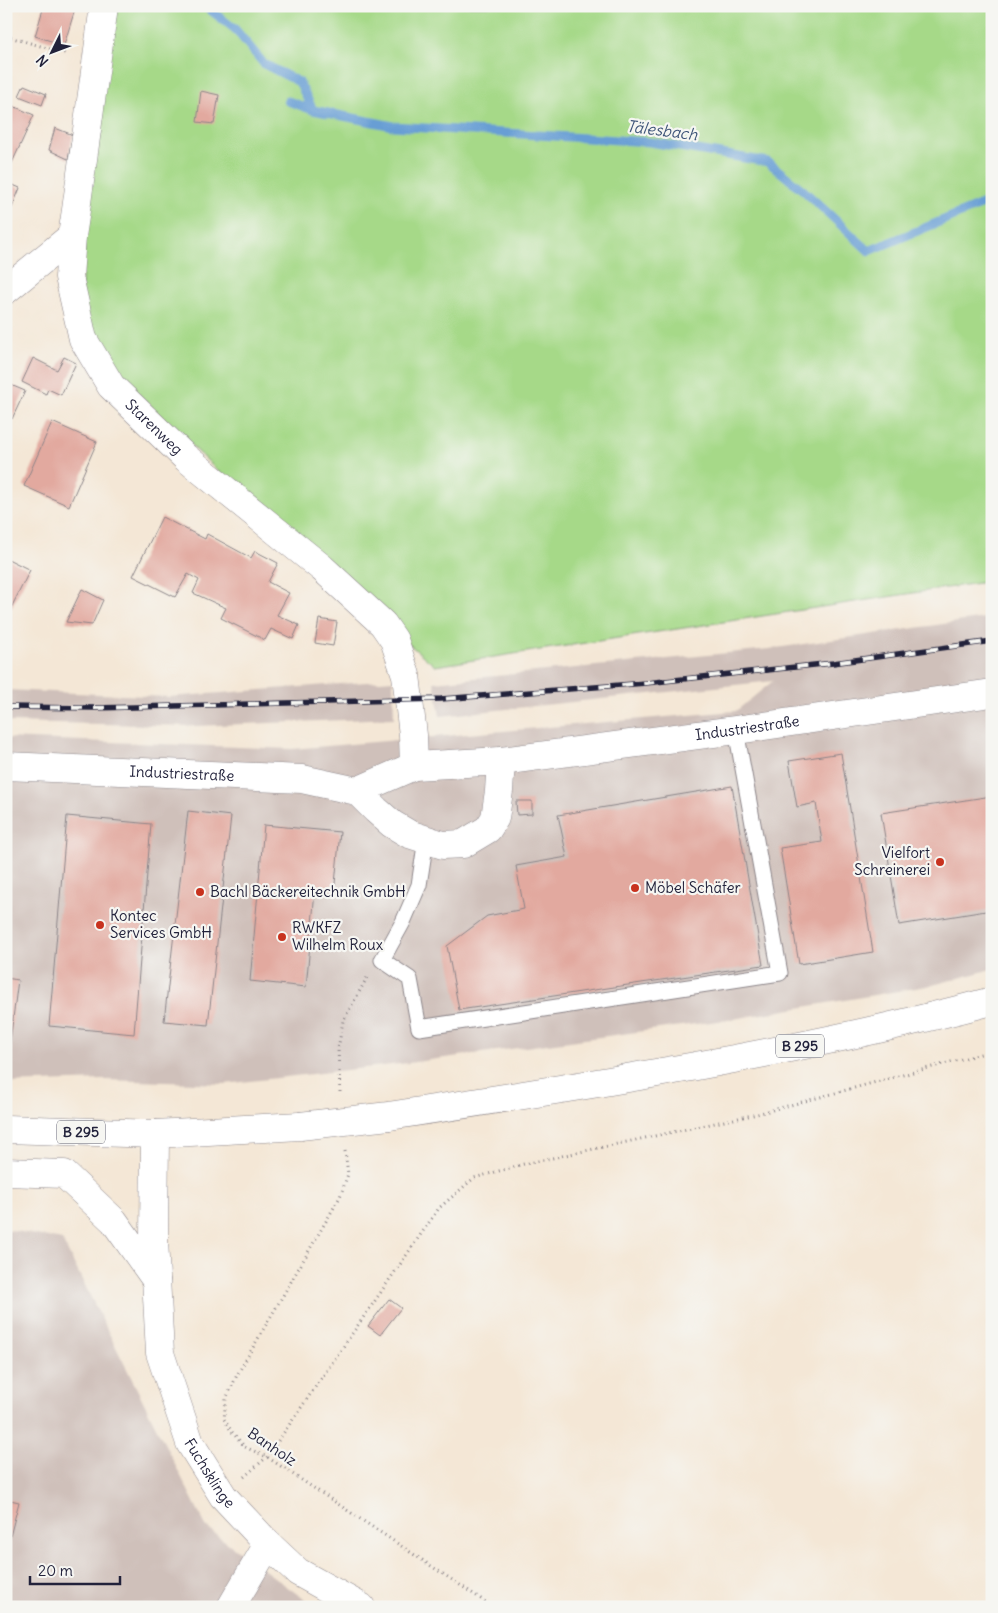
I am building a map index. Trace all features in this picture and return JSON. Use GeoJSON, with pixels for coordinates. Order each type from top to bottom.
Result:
{"type":"FeatureCollection","features":[{"type":"Feature","properties":{"kind":"street","name":"Starenweg"},"geometry":{"type":"LineString","coordinates":[[104,6],[68,277],[82,339],[111,386],[186,458],[329,574],[383,624],[394,640],[406,674],[413,735],[414,766]]}},
{"type":"Feature","properties":{"kind":"street"},"geometry":{"type":"LineString","coordinates":[[6,290],[72,236]]}},
{"type":"Feature","properties":{"kind":"street","name":"Industriestraße"},"geometry":{"type":"LineString","coordinates":[[6,766],[302,779],[357,791],[414,766],[501,761],[736,730],[992,693]]}},
{"type":"Feature","properties":{"kind":"street"},"geometry":{"type":"LineString","coordinates":[[357,791],[392,824],[409,834],[443,846],[463,844],[488,829],[495,818],[501,761]]}},
{"type":"Feature","properties":{"kind":"street","name":"B 295"},"geometry":{"type":"LineString","coordinates":[[6,1130],[155,1134],[300,1126],[389,1116],[606,1083],[796,1046],[992,1001]]}},
{"type":"Feature","properties":{"kind":"street","name":"Fuchsklinge"},"geometry":{"type":"LineString","coordinates":[[155,1134],[154,1240],[160,1353],[190,1443],[223,1496],[268,1544],[298,1572],[361,1607]]}},
{"type":"Feature","properties":{"kind":"street"},"geometry":{"type":"LineString","coordinates":[[6,1172],[64,1174],[114,1221],[156,1280]]}},
{"type":"Feature","properties":{"kind":"street"},"geometry":{"type":"LineString","coordinates":[[231,1607],[268,1544]]}},
{"type":"Feature","properties":{"kind":"lane"},"geometry":{"type":"LineString","coordinates":[[426,839],[419,886],[403,922],[382,960],[410,979],[419,1028],[780,973],[736,730]]}},
{"type":"Feature","properties":{"kind":"path"},"geometry":{"type":"LineString","coordinates":[[6,36],[96,62]]}},
{"type":"Feature","properties":{"kind":"path"},"geometry":{"type":"LineString","coordinates":[[340,1098],[338,1049],[343,1020],[367,977],[382,960]]}},
{"type":"Feature","properties":{"kind":"path"},"geometry":{"type":"LineString","coordinates":[[267,1457],[439,1208],[474,1178],[524,1164],[757,1114],[992,1051]]}},
{"type":"Feature","properties":{"kind":"path","name":"Banholz"},"geometry":{"type":"LineString","coordinates":[[345,1146],[348,1174],[340,1197],[237,1375],[226,1399],[224,1419],[245,1447],[267,1457],[493,1607]]}},
{"type":"Feature","properties":{"kind":"shaded area"},"geometry":{"type":"Polygon","coordinates":[[[992,617],[992,969],[933,985],[733,1019],[408,1063],[225,1084],[105,1080],[6,1083],[6,738],[292,749],[736,711],[773,681],[440,716],[434,682],[769,649],[992,617]]]}},
{"type":"Feature","properties":{"kind":"shaded area"},"geometry":{"type":"Polygon","coordinates":[[[393,680],[394,718],[195,726],[6,722],[6,690],[169,697],[393,680]]]}},
{"type":"Feature","properties":{"kind":"shaded area"},"geometry":{"type":"Polygon","coordinates":[[[6,1229],[62,1240],[207,1528],[315,1607],[6,1607],[6,1229]]]}},
{"type":"Feature","properties":{"kind":"green space"},"geometry":{"type":"Polygon","coordinates":[[[101,6],[992,6],[992,581],[435,666],[321,570],[78,336],[101,6]]]}},
{"type":"Feature","properties":{"kind":"building"},"geometry":{"type":"Polygon","coordinates":[[[44,6],[76,6],[64,45],[35,36],[44,6]]]}},
{"type":"Feature","properties":{"kind":"building"},"geometry":{"type":"Polygon","coordinates":[[[24,85],[46,94],[42,105],[19,96],[24,85]]]}},
{"type":"Feature","properties":{"kind":"building"},"geometry":{"type":"Polygon","coordinates":[[[201,91],[219,95],[214,124],[197,122],[201,91]]]}},
{"type":"Feature","properties":{"kind":"building"},"geometry":{"type":"Polygon","coordinates":[[[6,103],[34,115],[11,165],[6,163],[6,103]]]}},
{"type":"Feature","properties":{"kind":"building"},"geometry":{"type":"Polygon","coordinates":[[[55,128],[73,135],[68,159],[49,150],[55,128]]]}},
{"type":"Feature","properties":{"kind":"building"},"geometry":{"type":"Polygon","coordinates":[[[6,182],[20,188],[6,222],[6,182]]]}},
{"type":"Feature","properties":{"kind":"building"},"geometry":{"type":"Polygon","coordinates":[[[64,357],[76,363],[61,395],[48,389],[46,394],[22,382],[33,358],[57,370],[64,357]]]}},
{"type":"Feature","properties":{"kind":"building"},"geometry":{"type":"Polygon","coordinates":[[[6,383],[25,391],[12,419],[8,417],[6,420],[6,383]]]}},
{"type":"Feature","properties":{"kind":"building"},"geometry":{"type":"Polygon","coordinates":[[[52,422],[97,442],[69,506],[24,486],[52,422]]]}},
{"type":"Feature","properties":{"kind":"building"},"geometry":{"type":"Polygon","coordinates":[[[162,517],[205,539],[207,534],[251,558],[255,551],[278,563],[268,582],[289,593],[277,615],[299,625],[293,639],[271,629],[265,640],[221,618],[226,608],[193,593],[199,580],[188,574],[175,597],[133,576],[162,517]]]}},
{"type":"Feature","properties":{"kind":"building"},"geometry":{"type":"Polygon","coordinates":[[[6,558],[30,570],[6,618],[6,558]]]}},
{"type":"Feature","properties":{"kind":"building"},"geometry":{"type":"Polygon","coordinates":[[[82,589],[103,600],[92,625],[66,622],[82,589]]]}},
{"type":"Feature","properties":{"kind":"building"},"geometry":{"type":"Polygon","coordinates":[[[319,619],[337,622],[333,646],[315,643],[319,619]]]}},
{"type":"Feature","properties":{"kind":"building"},"geometry":{"type":"Polygon","coordinates":[[[841,753],[873,952],[799,964],[780,848],[822,842],[816,803],[797,807],[789,761],[841,753]]]}},
{"type":"Feature","properties":{"kind":"building","name":"Möbel Schäfer"},"geometry":{"type":"Polygon","coordinates":[[[732,786],[763,965],[459,1010],[447,946],[487,916],[524,909],[516,866],[567,857],[558,815],[732,786]]]}},
{"type":"Feature","properties":{"kind":"building","name":"Vielfort Schreinerei"},"geometry":{"type":"Polygon","coordinates":[[[992,796],[992,910],[899,925],[881,813],[992,796]]]}},
{"type":"Feature","properties":{"kind":"building"},"geometry":{"type":"Polygon","coordinates":[[[516,801],[532,801],[532,814],[517,815],[516,801]]]}},
{"type":"Feature","properties":{"kind":"building","name":"Bachl Bäckereitechnik GmbH"},"geometry":{"type":"Polygon","coordinates":[[[188,811],[231,816],[208,1025],[164,1021],[188,811]]]}},
{"type":"Feature","properties":{"kind":"building","name":"Kontec Services GmbH"},"geometry":{"type":"Polygon","coordinates":[[[67,816],[151,824],[134,1034],[49,1026],[67,816]]]}},
{"type":"Feature","properties":{"kind":"building","name":"RWKFZ Wilhelm Roux"},"geometry":{"type":"Polygon","coordinates":[[[264,825],[340,832],[334,894],[315,892],[306,987],[250,981],[264,825]]]}},
{"type":"Feature","properties":{"kind":"building"},"geometry":{"type":"Polygon","coordinates":[[[6,978],[18,980],[9,1049],[6,1049],[6,978]]]}},
{"type":"Feature","properties":{"kind":"building"},"geometry":{"type":"Polygon","coordinates":[[[389,1299],[401,1308],[380,1335],[368,1326],[389,1299]]]}},
{"type":"Feature","properties":{"kind":"building"},"geometry":{"type":"Polygon","coordinates":[[[6,1499],[19,1502],[7,1548],[6,1548],[6,1499]]]}},
{"type":"Feature","properties":{"kind":"waterway"},"geometry":{"type":"LineString","coordinates":[[205,6],[235,29],[264,64],[299,82],[313,110]]}},
{"type":"Feature","properties":{"kind":"waterway","name":"Tälesbach"},"geometry":{"type":"LineString","coordinates":[[288,101],[313,110],[393,126],[650,142],[768,162],[803,190],[869,251],[992,200]]}},
{"type":"Feature","properties":{"kind":"railway"},"geometry":{"type":"LineString","coordinates":[[6,707],[95,708],[441,699],[646,683],[833,663],[992,641]]}},
{"type":"Feature","properties":{"kind":"place","name":"Vielfort Schreinerei"},"geometry":{"type":"Point","coordinates":[940,862]}},
{"type":"Feature","properties":{"kind":"place","name":"Möbel Schäfer"},"geometry":{"type":"Point","coordinates":[635,888]}},
{"type":"Feature","properties":{"kind":"place","name":"Bachl Bäckereitechnik GmbH"},"geometry":{"type":"Point","coordinates":[200,892]}},
{"type":"Feature","properties":{"kind":"place","name":"Kontec Services GmbH"},"geometry":{"type":"Point","coordinates":[100,925]}},
{"type":"Feature","properties":{"kind":"place","name":"RWKFZ Wilhelm Roux"},"geometry":{"type":"Point","coordinates":[282,937]}}]}
